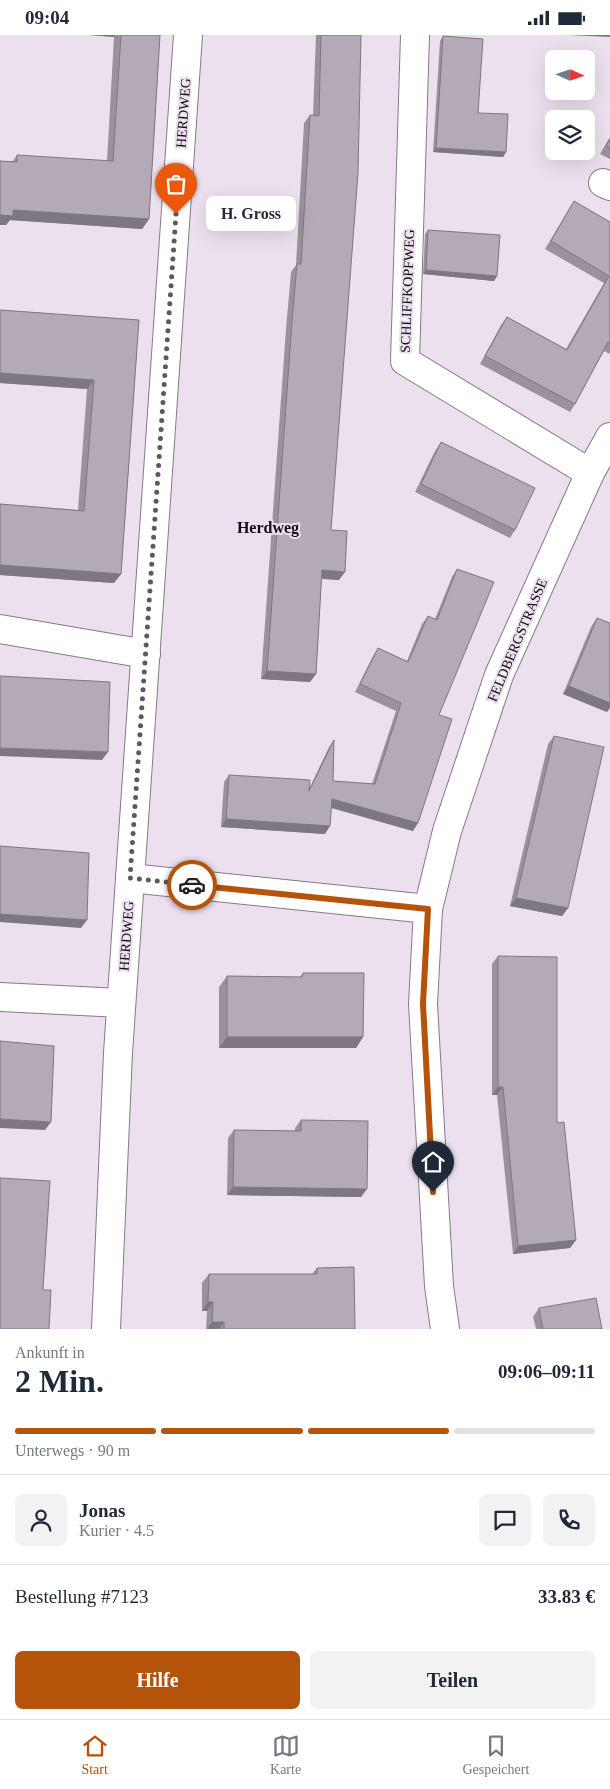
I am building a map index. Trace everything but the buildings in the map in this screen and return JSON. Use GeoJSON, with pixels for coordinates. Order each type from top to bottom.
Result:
{"type":"FeatureCollection","features":[{"type":"Feature","properties":{"kind":"street","name":"HERDWEG"},"geometry":{"type":"LineString","coordinates":[[106,1329],[121,1003],[188,35]]}},
{"type":"Feature","properties":{"kind":"street","name":"SCHLIFFKOPFWEG"},"geometry":{"type":"LineString","coordinates":[[415,35],[405,361],[590,473]]}},
{"type":"Feature","properties":{"kind":"street","name":"FELDBERGSTRASSE"},"geometry":{"type":"LineString","coordinates":[[444,1329],[439,1286],[423,1004],[428,909],[447,831],[500,675],[590,473],[610,437]]}},
{"type":"Feature","properties":{"kind":"street"},"geometry":{"type":"LineString","coordinates":[[0,629],[146,653]]}},
{"type":"Feature","properties":{"kind":"street"},"geometry":{"type":"LineString","coordinates":[[130,878],[428,909]]}},
{"type":"Feature","properties":{"kind":"street"},"geometry":{"type":"LineString","coordinates":[[0,997],[121,1003]]}},
{"type":"Feature","properties":{"kind":"way so far"},"geometry":{"type":"LineString","coordinates":[[176,214],[130,878],[192,885]]}},
{"type":"Feature","properties":{"kind":"place","name":"H. Gross"},"geometry":{"type":"Point","coordinates":[176,214]}},
{"type":"Feature","properties":{"kind":"district","name":"Herdweg"},"geometry":{"type":"Point","coordinates":[268,527]}},
{"type":"Feature","properties":{"kind":"route"},"geometry":{"type":"LineString","coordinates":[[192,885],[428,909],[423,1004],[433,1192]]}}]}
